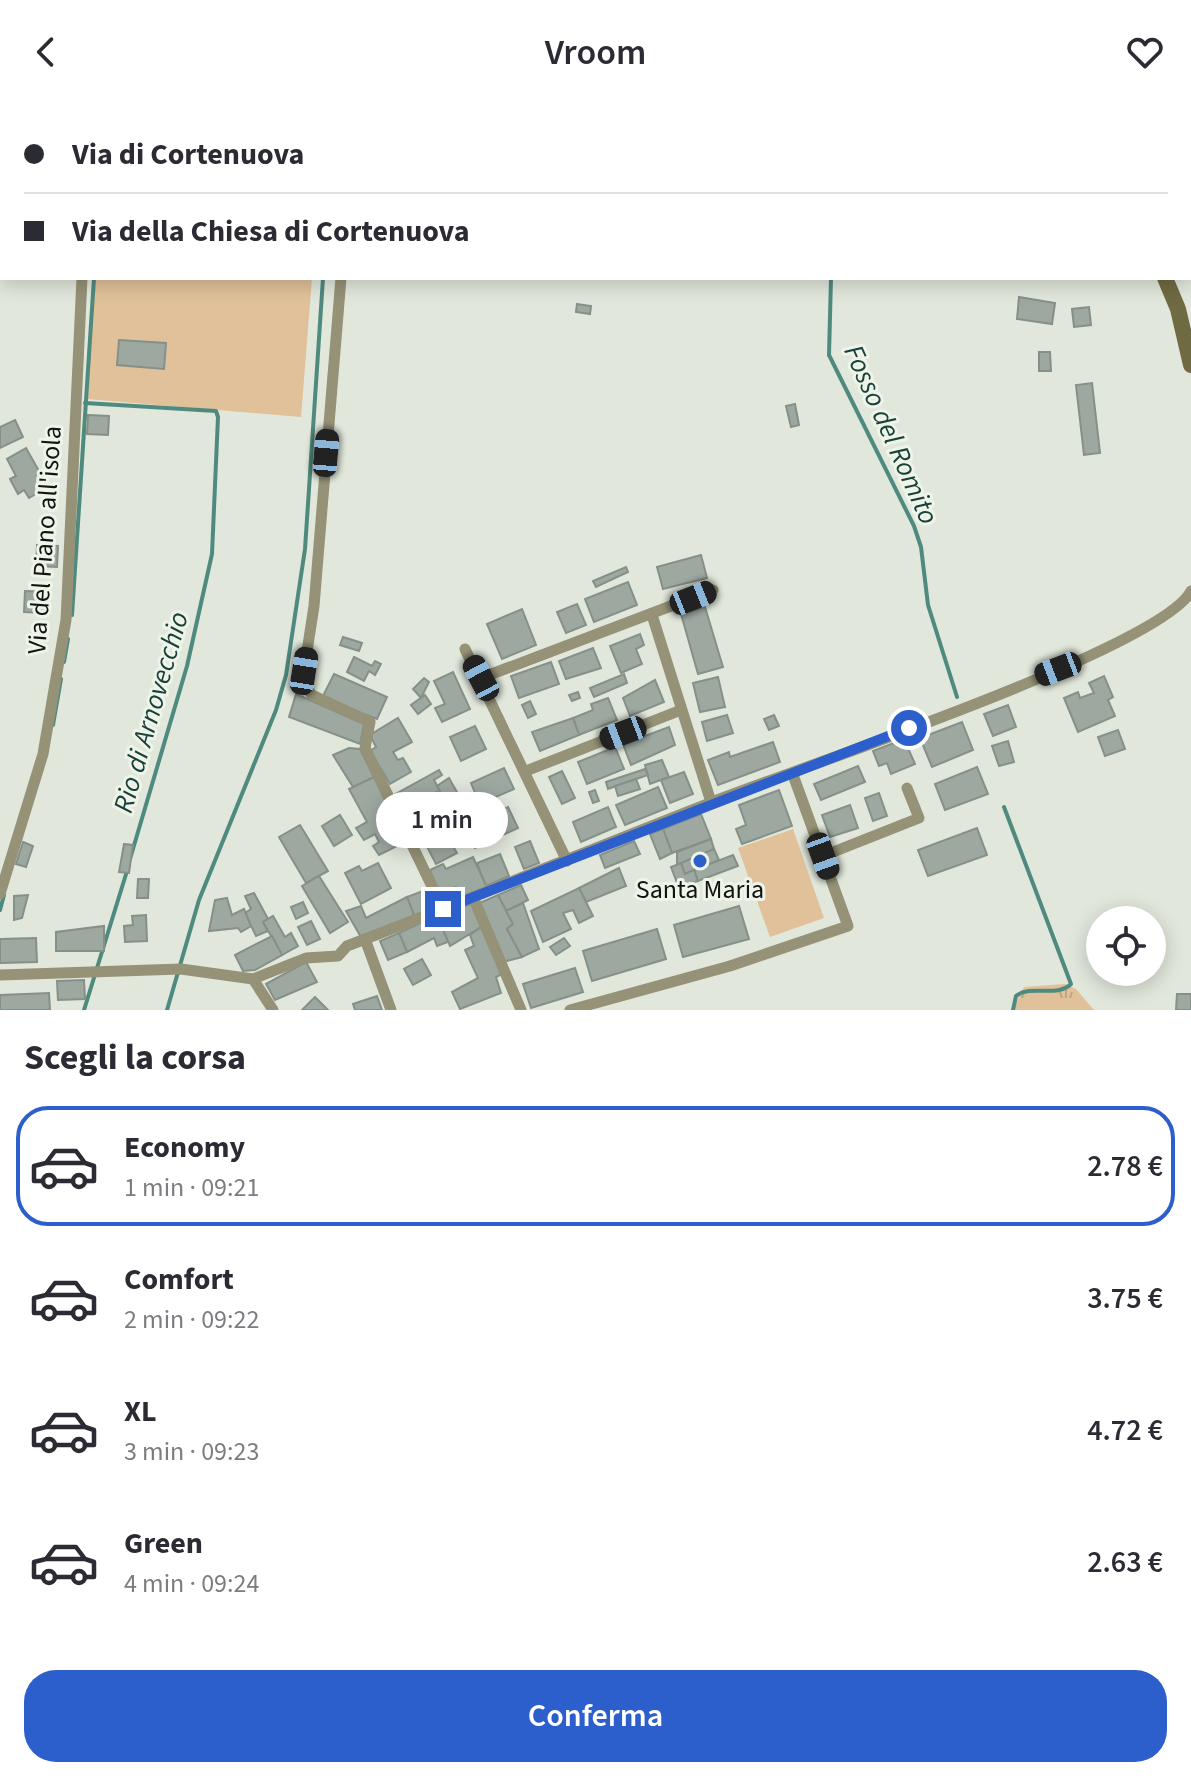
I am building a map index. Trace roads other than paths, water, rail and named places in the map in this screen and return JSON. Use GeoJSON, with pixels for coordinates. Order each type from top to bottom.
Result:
{"type":"FeatureCollection","features":[{"type":"Feature","properties":{"kind":"street","name":"Via del Piano all'isola"},"geometry":{"type":"LineString","coordinates":[[0,894],[43,754],[66,620],[82,280]]}},
{"type":"Feature","properties":{"kind":"street"},"geometry":{"type":"LineString","coordinates":[[341,280],[314,606],[304,671],[306,687],[321,701],[370,722],[365,748],[443,909]]}},
{"type":"Feature","properties":{"kind":"street"},"geometry":{"type":"LineString","coordinates":[[1166,280],[1178,309],[1191,365]]}},
{"type":"Feature","properties":{"kind":"street"},"geometry":{"type":"LineString","coordinates":[[481,678],[713,590]]}},
{"type":"Feature","properties":{"kind":"street"},"geometry":{"type":"LineString","coordinates":[[1173,612],[1191,591]]}},
{"type":"Feature","properties":{"kind":"street"},"geometry":{"type":"LineString","coordinates":[[0,975],[176,969],[253,979],[306,958],[338,956],[347,946],[1082,660],[1173,612],[1191,608]]}},
{"type":"Feature","properties":{"kind":"street"},"geometry":{"type":"LineString","coordinates":[[652,615],[681,710],[716,801]]}},
{"type":"Feature","properties":{"kind":"street"},"geometry":{"type":"LineString","coordinates":[[465,649],[567,861]]}},
{"type":"Feature","properties":{"kind":"street"},"geometry":{"type":"LineString","coordinates":[[526,771],[681,710]]}},
{"type":"Feature","properties":{"kind":"street"},"geometry":{"type":"LineString","coordinates":[[570,1010],[730,966],[848,926],[793,775]]}},
{"type":"Feature","properties":{"kind":"street"},"geometry":{"type":"LineString","coordinates":[[823,856],[919,818],[907,788]]}},
{"type":"Feature","properties":{"kind":"street"},"geometry":{"type":"LineString","coordinates":[[473,897],[521,1010]]}},
{"type":"Feature","properties":{"kind":"street"},"geometry":{"type":"LineString","coordinates":[[365,939],[391,1010]]}},
{"type":"Feature","properties":{"kind":"street"},"geometry":{"type":"LineString","coordinates":[[253,979],[273,1010]]}},
{"type":"Feature","properties":{"kind":"waterway"},"geometry":{"type":"LineString","coordinates":[[72,615],[94,280]]}},
{"type":"Feature","properties":{"kind":"waterway"},"geometry":{"type":"LineString","coordinates":[[167,1010],[199,900],[276,710],[286,675],[305,549],[323,280]]}},
{"type":"Feature","properties":{"kind":"waterway","name":"Fosso del Romito"},"geometry":{"type":"LineString","coordinates":[[831,280],[829,355],[914,526],[921,547],[928,605],[957,697]]}},
{"type":"Feature","properties":{"kind":"waterway","name":"Rio di Arnovecchio"},"geometry":{"type":"LineString","coordinates":[[85,403],[216,411],[218,417],[212,554],[187,666],[130,859]]}},
{"type":"Feature","properties":{"kind":"waterway"},"geometry":{"type":"LineString","coordinates":[[64,662],[68,639]]}},
{"type":"Feature","properties":{"kind":"waterway"},"geometry":{"type":"LineString","coordinates":[[53,725],[61,679]]}},
{"type":"Feature","properties":{"kind":"waterway","name":"Fosso del Romito"},"geometry":{"type":"LineString","coordinates":[[1004,807],[1071,984],[1059,990],[1022,993],[1016,996],[1013,1010]]}},
{"type":"Feature","properties":{"kind":"waterway","name":"Rio di Arnovecchio"},"geometry":{"type":"LineString","coordinates":[[84,1010],[127,871]]}},
{"type":"Feature","properties":{"kind":"waterway"},"geometry":{"type":"LineString","coordinates":[[0,910],[4,895]]}},
{"type":"Feature","properties":{"kind":"place","name":"Santa Maria"},"geometry":{"type":"Point","coordinates":[700,861]}}]}
